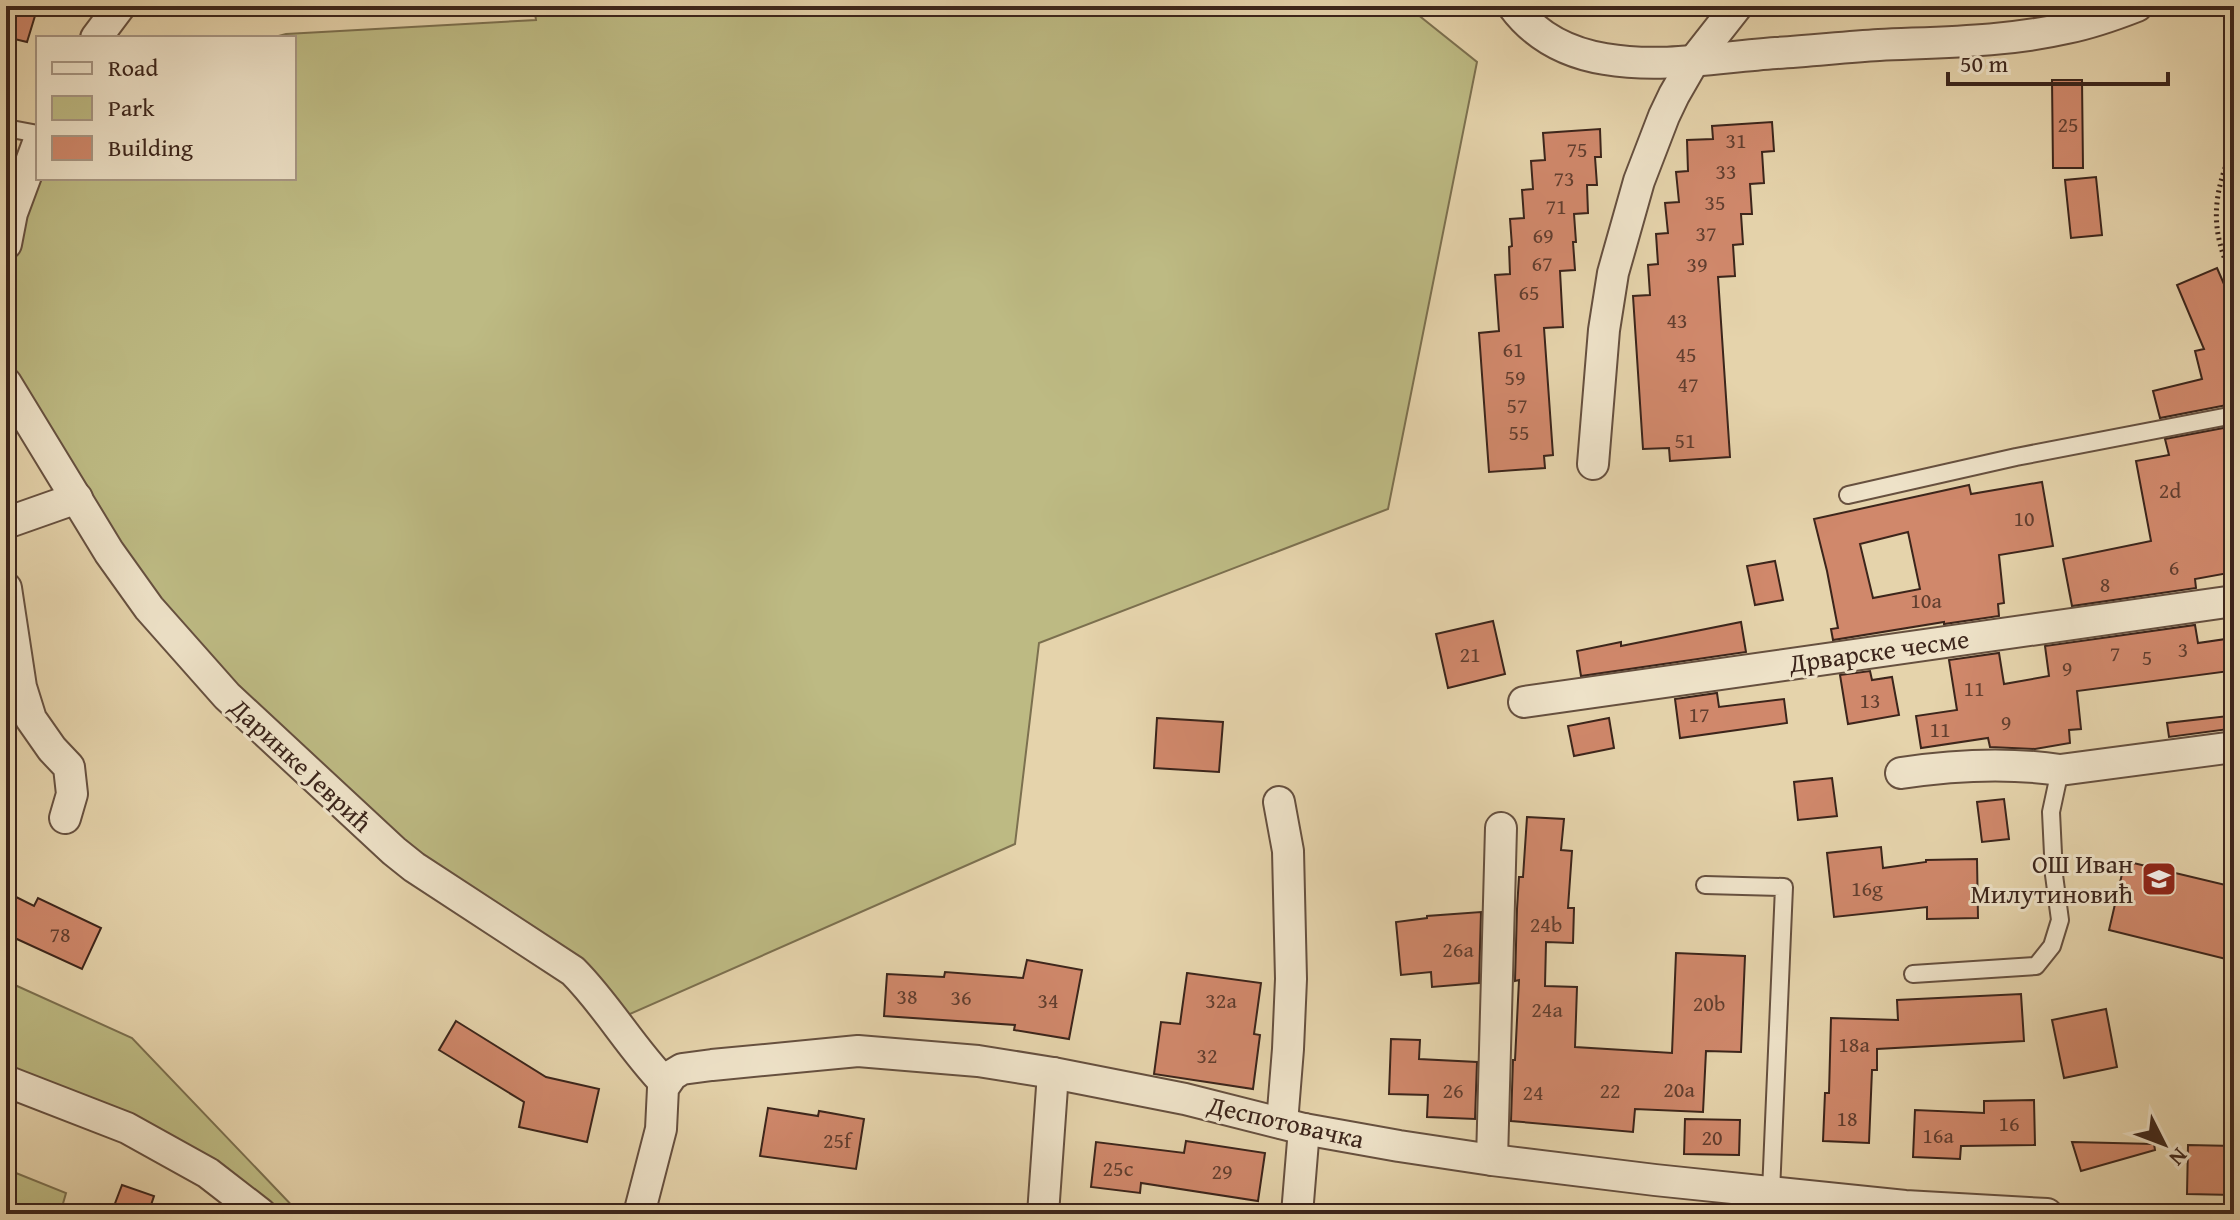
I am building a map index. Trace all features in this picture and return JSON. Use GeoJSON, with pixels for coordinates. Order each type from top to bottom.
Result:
{"type":"FeatureCollection","features":[{"type":"Feature","properties":{"kind":"street"},"geometry":{"type":"LineString","coordinates":[[98,36],[120,6]]}},
{"type":"Feature","properties":{"kind":"street"},"geometry":{"type":"LineString","coordinates":[[1513,6],[1539,33],[1557,45],[1584,55],[1623,62],[1671,64],[1744,55],[2005,37],[2065,29],[2137,6]]}},
{"type":"Feature","properties":{"kind":"street"},"geometry":{"type":"LineString","coordinates":[[1593,464],[1604,330],[1613,273],[1627,221],[1664,116],[1693,62],[1737,6]]}},
{"type":"Feature","properties":{"kind":"street"},"geometry":{"type":"LineString","coordinates":[[6,244],[12,213],[36,148]]}},
{"type":"Feature","properties":{"kind":"street","name":"Даринке Јеврић"},"geometry":{"type":"LineString","coordinates":[[6,383],[109,552],[149,608],[227,696],[414,867],[573,971],[665,1083]]}},
{"type":"Feature","properties":{"kind":"street"},"geometry":{"type":"LineString","coordinates":[[6,523],[77,498]]}},
{"type":"Feature","properties":{"kind":"street"},"geometry":{"type":"LineString","coordinates":[[6,588],[21,687],[31,719],[69,767],[72,794],[65,818]]}},
{"type":"Feature","properties":{"kind":"street","name":"Дрварске чесме"},"geometry":{"type":"LineString","coordinates":[[1524,702],[2234,601]]}},
{"type":"Feature","properties":{"kind":"street"},"geometry":{"type":"LineString","coordinates":[[1901,773],[1946,766],[1997,765],[2060,770],[2234,747]]}},
{"type":"Feature","properties":{"kind":"street"},"geometry":{"type":"LineString","coordinates":[[1279,802],[1288,851],[1291,979],[1288,1049],[1297,1214]]}},
{"type":"Feature","properties":{"kind":"street"},"geometry":{"type":"LineString","coordinates":[[1492,1160],[1501,828]]}},
{"type":"Feature","properties":{"kind":"street","name":"Деспотовачка"},"geometry":{"type":"LineString","coordinates":[[665,1083],[682,1069],[858,1051],[978,1061],[1185,1099],[1293,1126],[1492,1160],[1905,1210],[2047,1214]]}},
{"type":"Feature","properties":{"kind":"street"},"geometry":{"type":"LineString","coordinates":[[1043,1214],[1053,1073]]}},
{"type":"Feature","properties":{"kind":"street"},"geometry":{"type":"LineString","coordinates":[[6,1081],[127,1128],[208,1173],[261,1214]]}},
{"type":"Feature","properties":{"kind":"street"},"geometry":{"type":"LineString","coordinates":[[639,1214],[658,1143],[665,1083]]}},
{"type":"Feature","properties":{"kind":"lane"},"geometry":{"type":"LineString","coordinates":[[6,128],[36,134]]}},
{"type":"Feature","properties":{"kind":"lane"},"geometry":{"type":"LineString","coordinates":[[1848,495],[2016,457],[2234,415]]}},
{"type":"Feature","properties":{"kind":"lane"},"geometry":{"type":"LineString","coordinates":[[1913,974],[2036,966],[2052,946],[2060,920],[2051,812],[2060,770]]}},
{"type":"Feature","properties":{"kind":"lane"},"geometry":{"type":"LineString","coordinates":[[1705,885],[1784,887],[1771,1192]]}},
{"type":"Feature","properties":{"kind":"path"},"geometry":{"type":"LineString","coordinates":[[2234,145],[2217,194],[2216,223],[2222,256],[2234,280]]}},
{"type":"Feature","properties":{"kind":"green space"},"geometry":{"type":"Polygon","coordinates":[[[534,6],[1407,6],[1477,62],[1388,509],[1039,643],[1015,844],[614,1021],[532,945],[227,696],[6,383],[6,244],[37,180],[296,180],[296,36],[278,36],[536,20],[534,6]]]}},
{"type":"Feature","properties":{"kind":"green space"},"geometry":{"type":"Polygon","coordinates":[[[6,981],[132,1038],[300,1214],[273,1214],[6,1084],[6,981]]]}},
{"type":"Feature","properties":{"kind":"green space"},"geometry":{"type":"Polygon","coordinates":[[[6,1169],[66,1193],[60,1214],[6,1214],[6,1169]]]}},
{"type":"Feature","properties":{"kind":"building"},"geometry":{"type":"Polygon","coordinates":[[[6,6],[38,6],[27,42],[6,37],[6,6]]]}},
{"type":"Feature","properties":{"kind":"building"},"geometry":{"type":"Polygon","coordinates":[[[2052,80],[2082,80],[2083,168],[2053,168],[2052,80]]]}},
{"type":"Feature","properties":{"kind":"building"},"geometry":{"type":"Polygon","coordinates":[[[1772,122],[1774,151],[1762,152],[1764,183],[1750,184],[1752,214],[1741,214],[1743,244],[1733,245],[1735,276],[1718,277],[1730,457],[1670,461],[1669,448],[1643,449],[1633,296],[1650,295],[1648,265],[1658,264],[1656,234],[1668,233],[1665,203],[1679,202],[1676,172],[1688,171],[1687,140],[1713,139],[1712,126],[1772,122]]]}},
{"type":"Feature","properties":{"kind":"building"},"geometry":{"type":"Polygon","coordinates":[[[1600,129],[1601,157],[1595,157],[1597,185],[1587,185],[1588,213],[1574,214],[1575,270],[1560,271],[1563,327],[1544,328],[1553,455],[1544,456],[1545,468],[1489,472],[1479,333],[1499,331],[1495,275],[1510,274],[1510,219],[1524,218],[1522,190],[1533,189],[1531,161],[1545,160],[1543,133],[1600,129]]]}},
{"type":"Feature","properties":{"kind":"building"},"geometry":{"type":"Polygon","coordinates":[[[2096,177],[2102,235],[2071,238],[2065,180],[2096,177]]]}},
{"type":"Feature","properties":{"kind":"building"},"geometry":{"type":"Polygon","coordinates":[[[2217,268],[2234,307],[2234,375],[2225,377],[2232,404],[2160,418],[2153,391],[2202,379],[2195,351],[2204,349],[2177,285],[2217,268]]]}},
{"type":"Feature","properties":{"kind":"building"},"geometry":{"type":"Polygon","coordinates":[[[2234,426],[2234,572],[2195,579],[2196,588],[2072,606],[2063,559],[2151,541],[2136,461],[2169,455],[2165,439],[2234,426]]]}},
{"type":"Feature","properties":{"kind":"building"},"geometry":{"type":"Polygon","coordinates":[[[2042,482],[2053,546],[1999,555],[2004,603],[1998,604],[1999,616],[1833,640],[1831,629],[1838,628],[1814,519],[1969,485],[1971,494],[2042,482]],[[1908,532],[1860,544],[1873,598],[1920,589],[1908,532]]]}},
{"type":"Feature","properties":{"kind":"building"},"geometry":{"type":"Polygon","coordinates":[[[1775,561],[1783,600],[1755,605],[1747,566],[1775,561]]]}},
{"type":"Feature","properties":{"kind":"building"},"geometry":{"type":"Polygon","coordinates":[[[1493,621],[1505,674],[1448,688],[1436,634],[1493,621]]]}},
{"type":"Feature","properties":{"kind":"building"},"geometry":{"type":"Polygon","coordinates":[[[1741,622],[1746,652],[1581,676],[1577,651],[1621,642],[1621,646],[1741,622]]]}},
{"type":"Feature","properties":{"kind":"building"},"geometry":{"type":"Polygon","coordinates":[[[2195,625],[2198,643],[2226,639],[2230,671],[2077,691],[2081,729],[2069,730],[2070,743],[2035,749],[1990,747],[1988,738],[1921,748],[1916,716],[1957,710],[1949,660],[1999,653],[2004,684],[2049,676],[2045,646],[2195,625]]]}},
{"type":"Feature","properties":{"kind":"building"},"geometry":{"type":"Polygon","coordinates":[[[1870,671],[1872,680],[1892,677],[1899,715],[1848,724],[1840,675],[1870,671]]]}},
{"type":"Feature","properties":{"kind":"building"},"geometry":{"type":"Polygon","coordinates":[[[1717,693],[1719,707],[1784,699],[1787,723],[1680,738],[1675,699],[1717,693]]]}},
{"type":"Feature","properties":{"kind":"building"},"geometry":{"type":"Polygon","coordinates":[[[2228,716],[2229,729],[2169,737],[2167,723],[2228,716]]]}},
{"type":"Feature","properties":{"kind":"building"},"geometry":{"type":"Polygon","coordinates":[[[1157,718],[1223,722],[1219,772],[1154,768],[1157,718]]]}},
{"type":"Feature","properties":{"kind":"building"},"geometry":{"type":"Polygon","coordinates":[[[1609,718],[1614,748],[1574,756],[1568,726],[1609,718]]]}},
{"type":"Feature","properties":{"kind":"building"},"geometry":{"type":"Polygon","coordinates":[[[1832,778],[1837,816],[1798,820],[1794,782],[1832,778]]]}},
{"type":"Feature","properties":{"kind":"building"},"geometry":{"type":"Polygon","coordinates":[[[2004,799],[2009,839],[1982,842],[1977,802],[2004,799]]]}},
{"type":"Feature","properties":{"kind":"building"},"geometry":{"type":"Polygon","coordinates":[[[1527,817],[1564,819],[1561,850],[1572,851],[1568,908],[1574,908],[1573,943],[1546,942],[1545,986],[1577,987],[1575,1047],[1672,1053],[1676,953],[1745,956],[1741,1052],[1706,1051],[1703,1112],[1635,1109],[1633,1132],[1511,1121],[1519,980],[1515,981],[1517,909],[1519,877],[1523,877],[1527,817]]]}},
{"type":"Feature","properties":{"kind":"building"},"geometry":{"type":"Polygon","coordinates":[[[1881,847],[1883,868],[1926,860],[1977,859],[1978,918],[1927,919],[1927,907],[1834,917],[1827,853],[1881,847]]]}},
{"type":"Feature","properties":{"kind":"building"},"geometry":{"type":"Polygon","coordinates":[[[2125,861],[2234,887],[2234,961],[2109,930],[2125,861]]]}},
{"type":"Feature","properties":{"kind":"building"},"geometry":{"type":"Polygon","coordinates":[[[6,892],[34,906],[38,898],[101,928],[82,969],[6,934],[6,892]]]}},
{"type":"Feature","properties":{"kind":"building"},"geometry":{"type":"Polygon","coordinates":[[[1481,912],[1479,983],[1432,987],[1431,972],[1401,975],[1396,922],[1481,912]]]}},
{"type":"Feature","properties":{"kind":"building"},"geometry":{"type":"Polygon","coordinates":[[[1027,960],[1082,970],[1069,1039],[1014,1030],[1015,1025],[884,1016],[887,974],[944,977],[945,972],[1023,978],[1027,960]]]}},
{"type":"Feature","properties":{"kind":"building"},"geometry":{"type":"Polygon","coordinates":[[[1187,973],[1261,983],[1254,1034],[1260,1035],[1253,1089],[1154,1074],[1161,1022],[1180,1024],[1187,973]]]}},
{"type":"Feature","properties":{"kind":"building"},"geometry":{"type":"Polygon","coordinates":[[[2021,994],[2024,1041],[1877,1049],[1877,1070],[1872,1070],[1869,1143],[1823,1141],[1825,1093],[1829,1093],[1831,1018],[1898,1020],[1897,1000],[2021,994]]]}},
{"type":"Feature","properties":{"kind":"building"},"geometry":{"type":"Polygon","coordinates":[[[2106,1009],[2117,1067],[2064,1078],[2052,1020],[2106,1009]]]}},
{"type":"Feature","properties":{"kind":"building"},"geometry":{"type":"Polygon","coordinates":[[[456,1021],[546,1077],[599,1089],[587,1142],[519,1127],[524,1102],[439,1050],[456,1021]]]}},
{"type":"Feature","properties":{"kind":"building"},"geometry":{"type":"Polygon","coordinates":[[[1391,1039],[1420,1040],[1419,1059],[1477,1062],[1475,1119],[1427,1117],[1428,1095],[1389,1094],[1391,1039]]]}},
{"type":"Feature","properties":{"kind":"building"},"geometry":{"type":"Polygon","coordinates":[[[2034,1100],[2035,1145],[1961,1146],[1960,1159],[1913,1157],[1915,1110],[1984,1113],[1984,1101],[2034,1100]]]}},
{"type":"Feature","properties":{"kind":"building"},"geometry":{"type":"Polygon","coordinates":[[[768,1108],[818,1116],[819,1111],[864,1119],[856,1169],[760,1156],[768,1108]]]}},
{"type":"Feature","properties":{"kind":"building"},"geometry":{"type":"Polygon","coordinates":[[[1685,1119],[1740,1120],[1739,1155],[1684,1154],[1685,1119]]]}},
{"type":"Feature","properties":{"kind":"building"},"geometry":{"type":"Polygon","coordinates":[[[1186,1141],[1265,1153],[1258,1201],[1141,1183],[1140,1193],[1091,1187],[1096,1142],[1184,1153],[1186,1141]]]}},
{"type":"Feature","properties":{"kind":"building"},"geometry":{"type":"Polygon","coordinates":[[[2072,1142],[2154,1144],[2155,1150],[2081,1171],[2072,1142]]]}},
{"type":"Feature","properties":{"kind":"building"},"geometry":{"type":"Polygon","coordinates":[[[2188,1145],[2234,1146],[2234,1195],[2187,1194],[2188,1145]]]}},
{"type":"Feature","properties":{"kind":"building"},"geometry":{"type":"Polygon","coordinates":[[[122,1185],[154,1196],[148,1214],[111,1214],[122,1185]]]}},
{"type":"Feature","properties":{"kind":"place","name":"ОШ Иван Милутиновић"},"geometry":{"type":"Point","coordinates":[2159,879]}}]}
